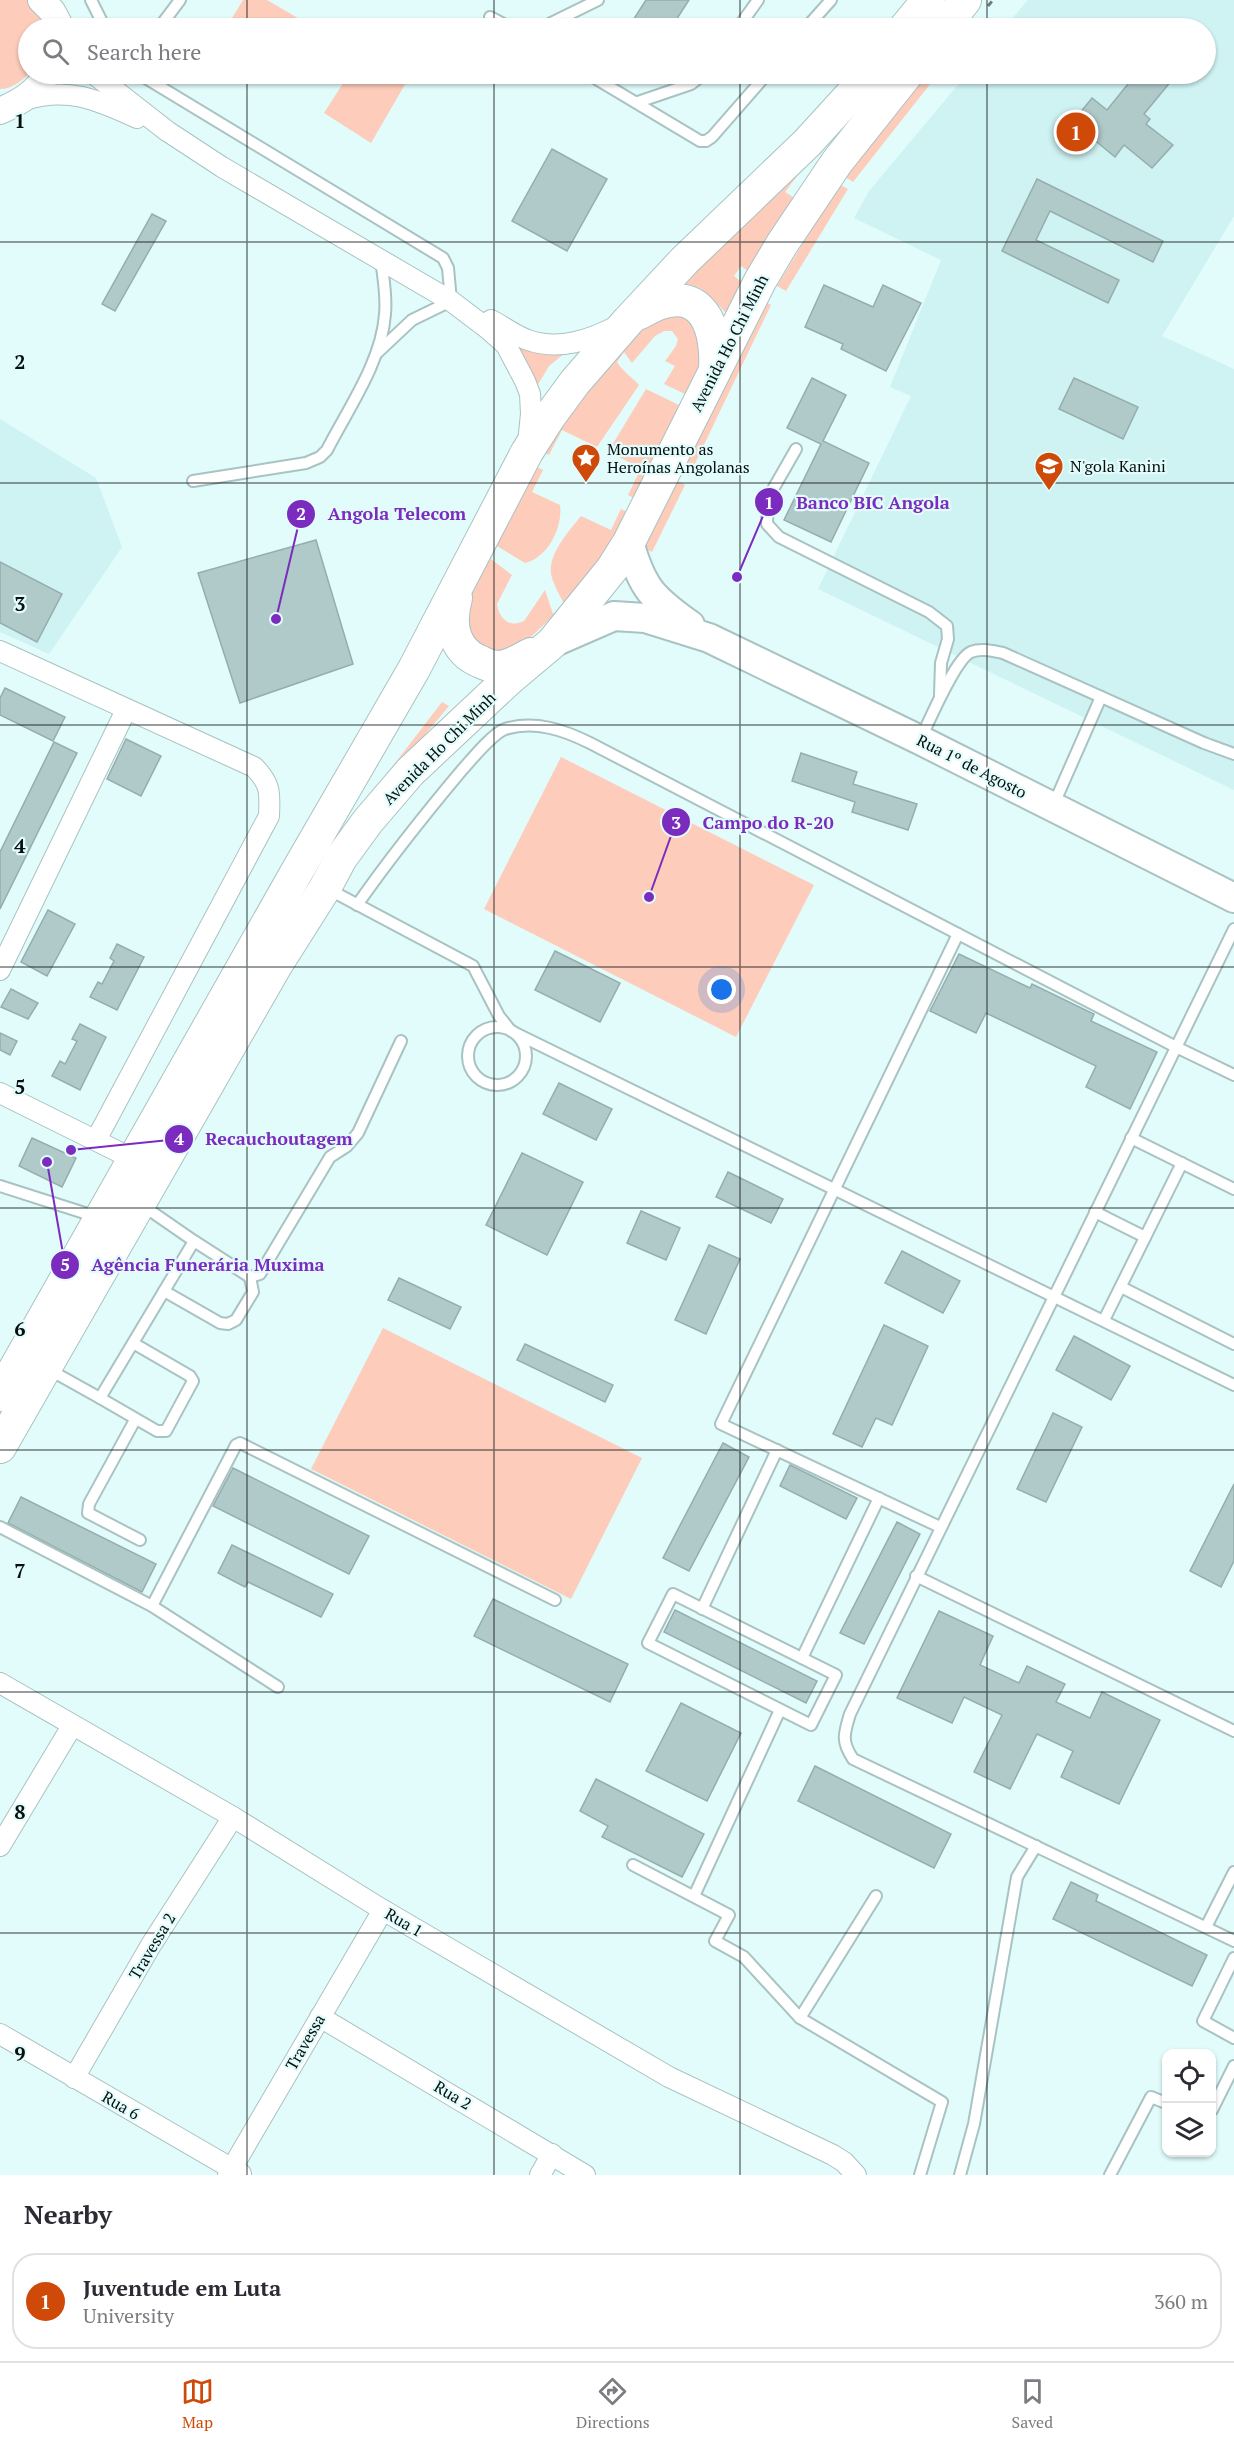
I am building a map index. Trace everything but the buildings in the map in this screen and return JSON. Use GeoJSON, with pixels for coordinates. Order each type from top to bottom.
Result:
{"type":"FeatureCollection","features":[{"type":"Feature","properties":{"kind":"main road"},"geometry":{"type":"LineString","coordinates":[[913,18],[928,0]]}},
{"type":"Feature","properties":{"kind":"main road"},"geometry":{"type":"LineString","coordinates":[[951,18],[965,0]]}},
{"type":"Feature","properties":{"kind":"main road"},"geometry":{"type":"LineString","coordinates":[[0,1395],[414,669],[461,583],[527,452],[575,382],[628,321],[684,261],[807,142],[861,84]]}},
{"type":"Feature","properties":{"kind":"main road","name":"Avenida Ho Chi Minh"},"geometry":{"type":"LineString","coordinates":[[0,1447],[274,967],[325,888],[341,858],[410,772],[507,680],[552,643],[606,577],[629,542],[760,281],[837,162],[899,84]]}},
{"type":"Feature","properties":{"kind":"main road"},"geometry":{"type":"LineString","coordinates":[[628,321],[662,302],[681,300],[693,304],[710,322],[714,334],[715,370]]}},
{"type":"Feature","properties":{"kind":"main road"},"geometry":{"type":"LineString","coordinates":[[629,542],[636,565],[651,595],[709,638]]}},
{"type":"Feature","properties":{"kind":"main road"},"geometry":{"type":"LineString","coordinates":[[461,583],[454,604],[455,639],[464,652],[472,658],[499,667],[514,663],[552,643],[614,616],[645,618],[709,638]]}},
{"type":"Feature","properties":{"kind":"main road","name":"Rua 1º de Agosto"},"geometry":{"type":"LineString","coordinates":[[709,638],[920,740],[1234,898]]}},
{"type":"Feature","properties":{"kind":"street"},"geometry":{"type":"LineString","coordinates":[[41,0],[57,18]]}},
{"type":"Feature","properties":{"kind":"street"},"geometry":{"type":"LineString","coordinates":[[7,105],[33,93],[40,84]]}},
{"type":"Feature","properties":{"kind":"street"},"geometry":{"type":"LineString","coordinates":[[107,84],[167,131],[222,166],[451,301],[506,345],[530,394],[531,414],[527,452]]}},
{"type":"Feature","properties":{"kind":"street"},"geometry":{"type":"LineString","coordinates":[[7,105],[46,94],[69,93],[89,98],[167,131]]}},
{"type":"Feature","properties":{"kind":"street"},"geometry":{"type":"LineString","coordinates":[[451,301],[493,320],[528,340],[551,345],[596,336],[628,321]]}},
{"type":"Feature","properties":{"kind":"street"},"geometry":{"type":"LineString","coordinates":[[0,651],[254,767],[266,780],[270,796],[269,816],[96,1140]]}},
{"type":"Feature","properties":{"kind":"street"},"geometry":{"type":"LineString","coordinates":[[0,970],[126,710]]}},
{"type":"Feature","properties":{"kind":"street"},"geometry":{"type":"LineString","coordinates":[[0,1092],[135,1160]]}},
{"type":"Feature","properties":{"kind":"street","name":"Rua 1"},"geometry":{"type":"LineString","coordinates":[[0,1683],[233,1817],[383,1910],[669,2077],[815,2146],[844,2162],[856,2175]]}},
{"type":"Feature","properties":{"kind":"street"},"geometry":{"type":"LineString","coordinates":[[0,1846],[72,1726]]}},
{"type":"Feature","properties":{"kind":"street","name":"Travessa 2"},"geometry":{"type":"LineString","coordinates":[[74,2078],[151,1945],[233,1817]]}},
{"type":"Feature","properties":{"kind":"street","name":"Travessa"},"geometry":{"type":"LineString","coordinates":[[234,2173],[320,2017],[383,1910]]}},
{"type":"Feature","properties":{"kind":"street","name":"Rua 2"},"geometry":{"type":"LineString","coordinates":[[320,2017],[585,2175]]}},
{"type":"Feature","properties":{"kind":"street","name":"Rua 6"},"geometry":{"type":"LineString","coordinates":[[0,2034],[234,2173]]}},
{"type":"Feature","properties":{"kind":"street"},"geometry":{"type":"LineString","coordinates":[[540,2175],[552,2154]]}},
{"type":"Feature","properties":{"kind":"lane"},"geometry":{"type":"LineString","coordinates":[[91,0],[100,18]]}},
{"type":"Feature","properties":{"kind":"lane"},"geometry":{"type":"LineString","coordinates":[[167,18],[180,0]]}},
{"type":"Feature","properties":{"kind":"lane"},"geometry":{"type":"LineString","coordinates":[[562,18],[598,0]]}},
{"type":"Feature","properties":{"kind":"lane"},"geometry":{"type":"LineString","coordinates":[[745,18],[758,0]]}},
{"type":"Feature","properties":{"kind":"lane"},"geometry":{"type":"LineString","coordinates":[[815,18],[828,4],[816,0]]}},
{"type":"Feature","properties":{"kind":"lane"},"geometry":{"type":"LineString","coordinates":[[156,84],[443,258],[448,268],[451,301],[412,320],[378,352]]}},
{"type":"Feature","properties":{"kind":"lane"},"geometry":{"type":"LineString","coordinates":[[606,84],[700,141],[706,141],[712,137],[758,84]]}},
{"type":"Feature","properties":{"kind":"lane"},"geometry":{"type":"LineString","coordinates":[[638,102],[691,84]]}},
{"type":"Feature","properties":{"kind":"lane"},"geometry":{"type":"LineString","coordinates":[[193,482],[306,463],[320,458],[327,450],[378,352],[386,301],[381,258]]}},
{"type":"Feature","properties":{"kind":"lane"},"geometry":{"type":"LineString","coordinates":[[796,449],[768,498],[767,524],[779,537],[929,612],[947,626],[948,639],[941,663],[940,698]]}},
{"type":"Feature","properties":{"kind":"lane"},"geometry":{"type":"LineString","coordinates":[[920,740],[952,674],[968,653],[982,649],[1003,653],[1234,754]]}},
{"type":"Feature","properties":{"kind":"lane"},"geometry":{"type":"LineString","coordinates":[[1053,807],[1101,697]]}},
{"type":"Feature","properties":{"kind":"lane"},"geometry":{"type":"LineString","coordinates":[[357,904],[398,848],[480,750],[504,730],[538,726],[574,735],[1234,1075]]}},
{"type":"Feature","properties":{"kind":"lane"},"geometry":{"type":"LineString","coordinates":[[325,888],[473,966],[499,1016],[511,1031],[518,1036],[526,1053],[522,1071],[508,1083],[499,1085],[481,1081],[468,1065],[469,1046],[474,1037],[492,1027],[502,1027],[511,1031],[833,1189],[1104,1320],[1234,1385]]}},
{"type":"Feature","properties":{"kind":"lane"},"geometry":{"type":"LineString","coordinates":[[1234,929],[916,1576],[850,1714],[845,1731],[845,1746],[853,1758],[1234,1941]]}},
{"type":"Feature","properties":{"kind":"lane"},"geometry":{"type":"LineString","coordinates":[[940,1527],[721,1424],[958,934]]}},
{"type":"Feature","properties":{"kind":"lane"},"geometry":{"type":"LineString","coordinates":[[250,1277],[260,1274],[330,1157],[347,1146],[358,1132],[401,1041]]}},
{"type":"Feature","properties":{"kind":"lane"},"geometry":{"type":"LineString","coordinates":[[1131,1138],[1234,1189]]}},
{"type":"Feature","properties":{"kind":"lane"},"geometry":{"type":"LineString","coordinates":[[1104,1320],[1182,1163]]}},
{"type":"Feature","properties":{"kind":"lane"},"geometry":{"type":"LineString","coordinates":[[0,1186],[100,1218]]}},
{"type":"Feature","properties":{"kind":"lane"},"geometry":{"type":"LineString","coordinates":[[139,1203],[250,1277],[253,1292],[236,1320],[228,1324],[220,1323],[164,1291]]}},
{"type":"Feature","properties":{"kind":"lane"},"geometry":{"type":"LineString","coordinates":[[1095,1212],[1145,1237]]}},
{"type":"Feature","properties":{"kind":"lane"},"geometry":{"type":"LineString","coordinates":[[100,1398],[194,1241]]}},
{"type":"Feature","properties":{"kind":"lane"},"geometry":{"type":"LineString","coordinates":[[1121,1287],[1234,1344]]}},
{"type":"Feature","properties":{"kind":"lane"},"geometry":{"type":"LineString","coordinates":[[46,1368],[135,1420],[158,1431],[166,1431],[193,1382],[190,1376],[133,1343]]}},
{"type":"Feature","properties":{"kind":"lane"},"geometry":{"type":"LineString","coordinates":[[135,1420],[89,1504],[88,1513],[140,1540]]}},
{"type":"Feature","properties":{"kind":"lane"},"geometry":{"type":"LineString","coordinates":[[152,1606],[236,1445],[240,1443],[555,1600]]}},
{"type":"Feature","properties":{"kind":"lane"},"geometry":{"type":"LineString","coordinates":[[702,1609],[777,1450]]}},
{"type":"Feature","properties":{"kind":"lane"},"geometry":{"type":"LineString","coordinates":[[802,1658],[879,1498]]}},
{"type":"Feature","properties":{"kind":"lane"},"geometry":{"type":"LineString","coordinates":[[0,1527],[152,1606],[278,1687]]}},
{"type":"Feature","properties":{"kind":"lane"},"geometry":{"type":"LineString","coordinates":[[916,1576],[1234,1731]]}},
{"type":"Feature","properties":{"kind":"lane"},"geometry":{"type":"LineString","coordinates":[[673,1594],[802,1658],[836,1675],[811,1725],[648,1643],[673,1594]]}},
{"type":"Feature","properties":{"kind":"lane"},"geometry":{"type":"LineString","coordinates":[[694,1896],[780,1710]]}},
{"type":"Feature","properties":{"kind":"lane"},"geometry":{"type":"LineString","coordinates":[[960,2175],[974,2124],[1017,1877],[1035,1846]]}},
{"type":"Feature","properties":{"kind":"lane"},"geometry":{"type":"LineString","coordinates":[[633,1865],[729,1915],[715,1941],[744,1957],[800,2018],[942,2102],[920,2175]]}},
{"type":"Feature","properties":{"kind":"lane"},"geometry":{"type":"LineString","coordinates":[[1206,1927],[1234,1872]]}},
{"type":"Feature","properties":{"kind":"lane"},"geometry":{"type":"LineString","coordinates":[[800,2018],[876,1896]]}},
{"type":"Feature","properties":{"kind":"lane"},"geometry":{"type":"LineString","coordinates":[[1234,1959],[1203,2021],[1234,2038]]}},
{"type":"Feature","properties":{"kind":"lane"},"geometry":{"type":"LineString","coordinates":[[1216,2103],[1234,2066]]}},
{"type":"Feature","properties":{"kind":"lane"},"geometry":{"type":"LineString","coordinates":[[1110,2175],[1151,2097],[1162,2101]]}},
{"type":"Feature","properties":{"kind":"shaded area"},"geometry":{"type":"Polygon","coordinates":[[[0,0],[28,0],[42,18],[18,18],[18,83],[0,89],[0,0]]]}},
{"type":"Feature","properties":{"kind":"shaded area"},"geometry":{"type":"Polygon","coordinates":[[[243,0],[267,0],[298,18],[232,18],[243,0]]]}},
{"type":"Feature","properties":{"kind":"shaded area","name":"N'gola Kanini"},"geometry":{"type":"Polygon","coordinates":[[[1028,0],[1234,0],[1234,216],[1162,336],[1234,369],[1234,790],[818,589],[911,396],[890,387],[941,260],[854,218],[869,191],[959,84],[1216,84],[1216,18],[1013,18],[1028,0]]]}},
{"type":"Feature","properties":{"kind":"shaded area"},"geometry":{"type":"Polygon","coordinates":[[[343,84],[405,84],[371,143],[324,113],[343,84]]]}},
{"type":"Feature","properties":{"kind":"shaded area"},"geometry":{"type":"Polygon","coordinates":[[[917,84],[930,84],[853,182],[844,176],[917,84]]]}},
{"type":"Feature","properties":{"kind":"shaded area"},"geometry":{"type":"Polygon","coordinates":[[[851,106],[785,192],[793,197],[751,273],[741,266],[734,276],[745,285],[729,316],[699,288],[692,285],[675,284],[851,106]]]}},
{"type":"Feature","properties":{"kind":"shaded area"},"geometry":{"type":"Polygon","coordinates":[[[839,184],[848,189],[786,291],[777,286],[839,184]]]}},
{"type":"Feature","properties":{"kind":"shaded area"},"geometry":{"type":"Polygon","coordinates":[[[761,300],[771,305],[689,476],[680,472],[761,300]]]}},
{"type":"Feature","properties":{"kind":"shaded area"},"geometry":{"type":"Polygon","coordinates":[[[682,315],[706,334],[698,378],[613,546],[575,595],[513,654],[474,648],[463,611],[548,437],[582,388],[654,317],[682,315]],[[664,331],[655,336],[632,363],[624,352],[617,362],[639,385],[597,447],[562,430],[549,455],[542,452],[535,466],[543,470],[532,492],[560,505],[559,523],[547,548],[541,555],[525,563],[497,546],[491,559],[512,575],[497,604],[500,614],[506,621],[519,623],[524,621],[545,590],[553,614],[564,604],[552,578],[552,562],[559,545],[581,516],[611,530],[621,509],[629,513],[636,499],[628,495],[641,468],[608,452],[646,389],[679,405],[685,394],[664,384],[675,366],[665,361],[676,346],[678,339],[672,331],[664,331]]]}},
{"type":"Feature","properties":{"kind":"shaded area"},"geometry":{"type":"Polygon","coordinates":[[[513,341],[571,348],[549,366],[533,393],[513,341]]]}},
{"type":"Feature","properties":{"kind":"shaded area"},"geometry":{"type":"Polygon","coordinates":[[[0,419],[96,478],[122,547],[49,654],[0,632],[0,419]]]}},
{"type":"Feature","properties":{"kind":"shaded area"},"geometry":{"type":"Polygon","coordinates":[[[675,480],[685,485],[652,552],[641,547],[675,480]]]}},
{"type":"Feature","properties":{"kind":"shaded area"},"geometry":{"type":"Polygon","coordinates":[[[442,702],[449,706],[326,853],[442,702]]]}},
{"type":"Feature","properties":{"kind":"shaded area"},"geometry":{"type":"Polygon","coordinates":[[[561,757],[814,885],[736,1037],[484,909],[561,757]]]}},
{"type":"Feature","properties":{"kind":"shaded area"},"geometry":{"type":"Polygon","coordinates":[[[383,1328],[642,1458],[571,1599],[311,1469],[383,1328]]]}},
{"type":"Feature","properties":{"kind":"place","name":"Juventude em Luta"},"geometry":{"type":"Point","coordinates":[1076,132]}},
{"type":"Feature","properties":{"kind":"place","name":"Monumento as Heroínas Angolanas"},"geometry":{"type":"Point","coordinates":[586,484]}},
{"type":"Feature","properties":{"kind":"place","name":"N'gola Kanini"},"geometry":{"type":"Point","coordinates":[1049,492]}},
{"type":"Feature","properties":{"kind":"place","name":"Banco BIC Angola"},"geometry":{"type":"Point","coordinates":[737,577]}},
{"type":"Feature","properties":{"kind":"place","name":"Angola Telecom"},"geometry":{"type":"Point","coordinates":[276,619]}},
{"type":"Feature","properties":{"kind":"place","name":"Campo do R-20"},"geometry":{"type":"Point","coordinates":[649,897]}},
{"type":"Feature","properties":{"kind":"place","name":"Recauchoutagem"},"geometry":{"type":"Point","coordinates":[71,1150]}},
{"type":"Feature","properties":{"kind":"place","name":"Agência Funerária Muxima"},"geometry":{"type":"Point","coordinates":[47,1162]}}]}
